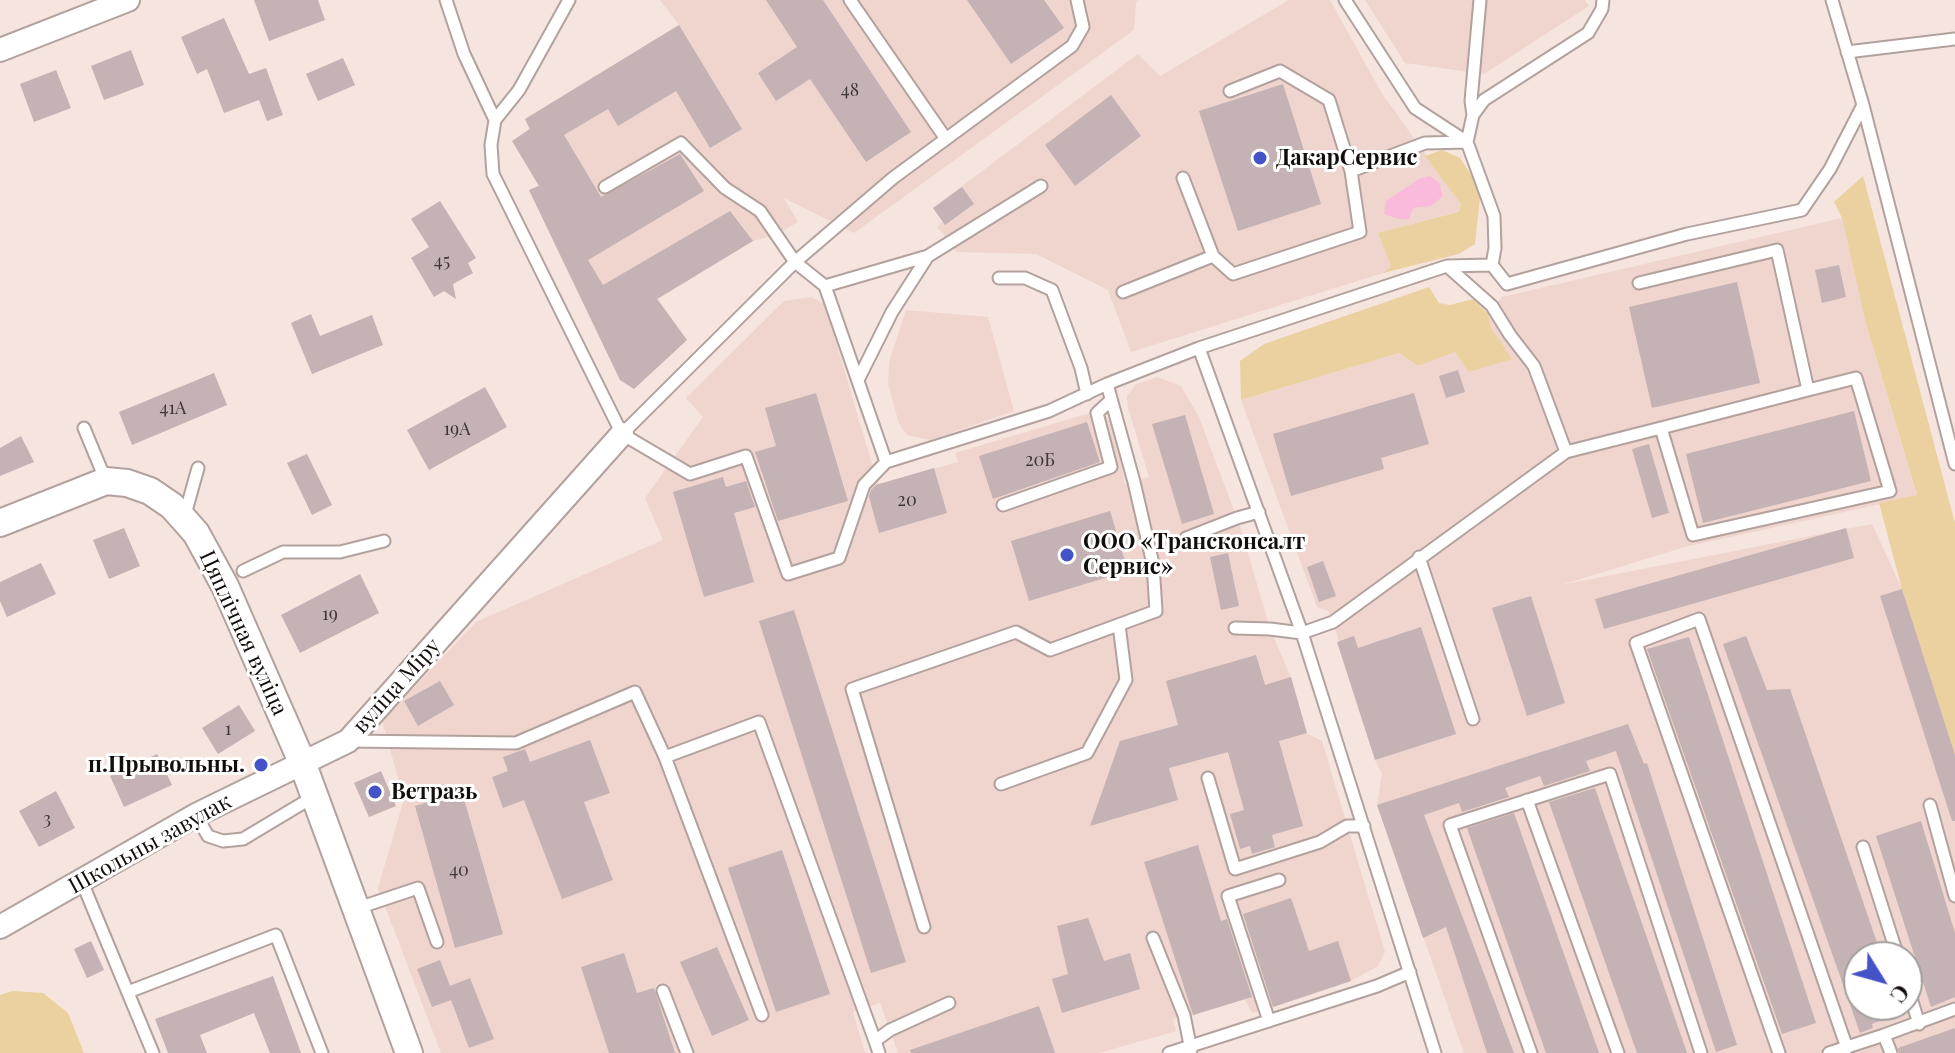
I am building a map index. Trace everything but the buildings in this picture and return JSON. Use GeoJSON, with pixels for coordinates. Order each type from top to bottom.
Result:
{"type":"FeatureCollection","features":[{"type":"Feature","properties":{"kind":"street"},"geometry":{"type":"LineString","coordinates":[[0,50],[128,0]]}},
{"type":"Feature","properties":{"kind":"street","name":"вуліца Міру"},"geometry":{"type":"LineString","coordinates":[[302,762],[348,741],[622,434]]}},
{"type":"Feature","properties":{"kind":"street"},"geometry":{"type":"LineString","coordinates":[[0,523],[106,481]]}},
{"type":"Feature","properties":{"kind":"street","name":"Цяплічная вуліца"},"geometry":{"type":"LineString","coordinates":[[106,481],[127,483],[150,491],[172,506],[196,533],[225,586],[302,762]]}},
{"type":"Feature","properties":{"kind":"street"},"geometry":{"type":"LineString","coordinates":[[302,762],[409,1053]]}},
{"type":"Feature","properties":{"kind":"street","name":"Школьны завулак"},"geometry":{"type":"LineString","coordinates":[[0,927],[196,815],[302,762]]}},
{"type":"Feature","properties":{"kind":"lane"},"geometry":{"type":"LineString","coordinates":[[446,0],[464,54],[495,120]]}},
{"type":"Feature","properties":{"kind":"lane"},"geometry":{"type":"LineString","coordinates":[[569,0],[519,90],[495,120],[491,145],[493,174],[622,434],[690,474],[746,456],[788,574],[839,558],[864,485],[886,462],[1049,411],[1107,384],[1199,348],[1447,266],[1492,265]]}},
{"type":"Feature","properties":{"kind":"lane"},"geometry":{"type":"LineString","coordinates":[[850,0],[946,139]]}},
{"type":"Feature","properties":{"kind":"lane"},"geometry":{"type":"LineString","coordinates":[[622,434],[795,262],[893,178],[1072,46],[1083,27],[1077,0]]}},
{"type":"Feature","properties":{"kind":"lane"},"geometry":{"type":"LineString","coordinates":[[1345,0],[1415,108],[1467,142]]}},
{"type":"Feature","properties":{"kind":"lane"},"geometry":{"type":"LineString","coordinates":[[1480,0],[1471,101],[1473,115],[1467,142],[1494,216],[1492,265],[1507,284],[1687,234],[1802,210],[1830,169],[1863,105]]}},
{"type":"Feature","properties":{"kind":"lane"},"geometry":{"type":"LineString","coordinates":[[1473,115],[1484,100],[1588,33],[1602,9],[1603,0]]}},
{"type":"Feature","properties":{"kind":"lane"},"geometry":{"type":"LineString","coordinates":[[1832,0],[1863,105],[1955,464]]}},
{"type":"Feature","properties":{"kind":"lane"},"geometry":{"type":"LineString","coordinates":[[1847,52],[1955,39]]}},
{"type":"Feature","properties":{"kind":"lane"},"geometry":{"type":"LineString","coordinates":[[1183,178],[1213,256],[1233,274],[1360,232],[1351,171],[1329,100],[1280,71],[1230,91]]}},
{"type":"Feature","properties":{"kind":"lane"},"geometry":{"type":"LineString","coordinates":[[1351,171],[1425,143],[1467,142]]}},
{"type":"Feature","properties":{"kind":"lane"},"geometry":{"type":"LineString","coordinates":[[605,187],[681,143],[725,188],[760,211],[795,262],[825,286],[886,462]]}},
{"type":"Feature","properties":{"kind":"lane"},"geometry":{"type":"LineString","coordinates":[[825,286],[928,256],[1041,186]]}},
{"type":"Feature","properties":{"kind":"lane"},"geometry":{"type":"LineString","coordinates":[[1639,283],[1777,250],[1808,390]]}},
{"type":"Feature","properties":{"kind":"lane"},"geometry":{"type":"LineString","coordinates":[[858,380],[892,312],[928,256]]}},
{"type":"Feature","properties":{"kind":"lane"},"geometry":{"type":"LineString","coordinates":[[1123,292],[1213,256]]}},
{"type":"Feature","properties":{"kind":"lane"},"geometry":{"type":"LineString","coordinates":[[1447,266],[1492,306],[1534,366],[1566,452]]}},
{"type":"Feature","properties":{"kind":"lane"},"geometry":{"type":"LineString","coordinates":[[999,278],[1025,278],[1052,290],[1081,368],[1087,394]]}},
{"type":"Feature","properties":{"kind":"lane"},"geometry":{"type":"LineString","coordinates":[[1199,348],[1302,633],[1435,1053]]}},
{"type":"Feature","properties":{"kind":"lane"},"geometry":{"type":"LineString","coordinates":[[1235,628],[1302,633],[1333,622],[1566,452],[1856,378],[1890,491],[1693,535],[1661,428]]}},
{"type":"Feature","properties":{"kind":"lane"},"geometry":{"type":"LineString","coordinates":[[924,927],[852,689],[1016,632],[1050,650],[1156,611],[1153,564],[1107,384]]}},
{"type":"Feature","properties":{"kind":"lane"},"geometry":{"type":"LineString","coordinates":[[1003,505],[1111,467],[1097,413],[1111,400]]}},
{"type":"Feature","properties":{"kind":"lane"},"geometry":{"type":"LineString","coordinates":[[84,428],[106,481]]}},
{"type":"Feature","properties":{"kind":"lane"},"geometry":{"type":"LineString","coordinates":[[184,519],[198,468]]}},
{"type":"Feature","properties":{"kind":"lane"},"geometry":{"type":"LineString","coordinates":[[1186,538],[1259,512]]}},
{"type":"Feature","properties":{"kind":"lane"},"geometry":{"type":"LineString","coordinates":[[243,571],[283,552],[340,552],[384,541]]}},
{"type":"Feature","properties":{"kind":"lane"},"geometry":{"type":"LineString","coordinates":[[1419,557],[1473,719]]}},
{"type":"Feature","properties":{"kind":"lane"},"geometry":{"type":"LineString","coordinates":[[1779,1053],[1636,643],[1699,619],[1847,1048]]}},
{"type":"Feature","properties":{"kind":"lane"},"geometry":{"type":"LineString","coordinates":[[1001,784],[1087,753],[1126,680],[1119,625]]}},
{"type":"Feature","properties":{"kind":"lane"},"geometry":{"type":"LineString","coordinates":[[348,741],[516,743],[635,692],[665,757],[762,1015]]}},
{"type":"Feature","properties":{"kind":"lane"},"geometry":{"type":"LineString","coordinates":[[665,757],[759,722],[877,1047]]}},
{"type":"Feature","properties":{"kind":"lane"},"geometry":{"type":"LineString","coordinates":[[1531,1053],[1450,825],[1610,774],[1701,1053]]}},
{"type":"Feature","properties":{"kind":"lane"},"geometry":{"type":"LineString","coordinates":[[1208,778],[1235,869],[1320,842],[1347,826],[1364,826]]}},
{"type":"Feature","properties":{"kind":"lane"},"geometry":{"type":"LineString","coordinates":[[196,815],[208,836],[223,841],[243,839],[314,797]]}},
{"type":"Feature","properties":{"kind":"lane"},"geometry":{"type":"LineString","coordinates":[[1527,800],[1618,1053]]}},
{"type":"Feature","properties":{"kind":"lane"},"geometry":{"type":"LineString","coordinates":[[1930,805],[1955,896]]}},
{"type":"Feature","properties":{"kind":"lane"},"geometry":{"type":"LineString","coordinates":[[1863,847],[1893,941]]}},
{"type":"Feature","properties":{"kind":"lane"},"geometry":{"type":"LineString","coordinates":[[1269,1021],[1228,896],[1279,880]]}},
{"type":"Feature","properties":{"kind":"lane"},"geometry":{"type":"LineString","coordinates":[[82,882],[153,1053]]}},
{"type":"Feature","properties":{"kind":"lane"},"geometry":{"type":"LineString","coordinates":[[355,909],[418,888],[437,942]]}},
{"type":"Feature","properties":{"kind":"lane"},"geometry":{"type":"LineString","coordinates":[[128,992],[276,935],[322,1053]]}},
{"type":"Feature","properties":{"kind":"lane"},"geometry":{"type":"LineString","coordinates":[[1153,938],[1184,1015],[1191,1050]]}},
{"type":"Feature","properties":{"kind":"lane"},"geometry":{"type":"LineString","coordinates":[[1169,1053],[1191,1050],[1410,972]]}},
{"type":"Feature","properties":{"kind":"lane"},"geometry":{"type":"LineString","coordinates":[[663,991],[687,1053]]}},
{"type":"Feature","properties":{"kind":"lane"},"geometry":{"type":"LineString","coordinates":[[877,1047],[890,1030],[949,1003]]}},
{"type":"Feature","properties":{"kind":"lane"},"geometry":{"type":"LineString","coordinates":[[1829,1053],[1955,1009]]}},
{"type":"Feature","properties":{"kind":"lane"},"geometry":{"type":"LineString","coordinates":[[1884,1035],[1891,1053]]}},
{"type":"Feature","properties":{"kind":"shaded area"},"geometry":{"type":"Polygon","coordinates":[[[660,0],[1138,0],[1134,30],[854,233],[784,198],[798,222],[775,235],[753,241],[658,299],[687,340],[634,389],[620,380],[529,190],[539,185],[512,141],[529,129],[525,119],[679,25],[660,0]]]}},
{"type":"Feature","properties":{"kind":"shaded area"},"geometry":{"type":"Polygon","coordinates":[[[1289,0],[1330,0],[1381,92],[1461,204],[1457,212],[1379,233],[1391,266],[1383,273],[1131,352],[1108,290],[1036,254],[957,252],[937,227],[943,221],[933,208],[1138,54],[1160,76],[1289,0]]]}},
{"type":"Feature","properties":{"kind":"shaded area"},"geometry":{"type":"Polygon","coordinates":[[[1365,0],[1585,0],[1589,6],[1484,74],[1405,63],[1365,0]]]}},
{"type":"Feature","properties":{"kind":"shaded area"},"geometry":{"type":"Polygon","coordinates":[[[1442,150],[1460,158],[1473,178],[1480,198],[1475,244],[1459,254],[1383,273],[1391,266],[1378,233],[1458,212],[1461,204],[1425,156],[1442,150]]]}},
{"type":"Feature","properties":{"kind":"shaded area"},"geometry":{"type":"Polygon","coordinates":[[[1430,176],[1439,183],[1443,196],[1431,206],[1413,208],[1409,219],[1384,214],[1386,201],[1419,179],[1430,176]]]}},
{"type":"Feature","properties":{"kind":"shaded area"},"geometry":{"type":"Polygon","coordinates":[[[1863,176],[1955,523],[1955,755],[1902,589],[1879,503],[1917,495],[1865,320],[1842,218],[1834,202],[1863,176]]]}},
{"type":"Feature","properties":{"kind":"shaded area"},"geometry":{"type":"Polygon","coordinates":[[[1842,218],[1865,320],[1917,496],[1685,547],[1561,585],[1872,524],[1902,589],[1955,744],[1955,1053],[1464,1053],[1377,805],[1382,774],[1333,622],[1328,611],[1317,607],[1241,400],[1399,353],[1418,366],[1492,332],[1488,314],[1502,297],[1842,218]]]}},
{"type":"Feature","properties":{"kind":"shaded area"},"geometry":{"type":"Polygon","coordinates":[[[1429,287],[1439,303],[1450,305],[1473,299],[1488,314],[1491,328],[1512,359],[1469,372],[1455,352],[1418,366],[1399,353],[1241,400],[1240,361],[1264,344],[1429,287]]]}},
{"type":"Feature","properties":{"kind":"shaded area"},"geometry":{"type":"Polygon","coordinates":[[[812,297],[825,305],[878,484],[958,462],[955,453],[1093,412],[1105,415],[1114,427],[1125,484],[1149,477],[1127,396],[1135,385],[1157,377],[1181,386],[1199,417],[1241,529],[1270,629],[1291,677],[1306,733],[1322,741],[1385,952],[1378,966],[1351,981],[1252,1013],[1245,999],[1192,1016],[1184,1015],[1173,1019],[1176,1031],[1099,1053],[898,1053],[880,1003],[853,1012],[865,1053],[441,1053],[378,888],[404,799],[382,721],[476,622],[663,540],[645,498],[703,417],[686,398],[784,301],[812,297]]]}},
{"type":"Feature","properties":{"kind":"shaded area"},"geometry":{"type":"Polygon","coordinates":[[[906,310],[988,317],[1014,411],[931,440],[907,435],[899,424],[888,383],[889,362],[906,310]]]}},
{"type":"Feature","properties":{"kind":"shaded area"},"geometry":{"type":"Polygon","coordinates":[[[13,991],[43,993],[68,1013],[84,1053],[0,1053],[0,995],[13,991]]]}},
{"type":"Feature","properties":{"kind":"place","name":"ДакарСервис"},"geometry":{"type":"Point","coordinates":[1260,158]}},
{"type":"Feature","properties":{"kind":"place","name":"ООО «Трансконсалт Сервис»"},"geometry":{"type":"Point","coordinates":[1067,555]}},
{"type":"Feature","properties":{"kind":"place","name":"п.Прывольны."},"geometry":{"type":"Point","coordinates":[261,765]}},
{"type":"Feature","properties":{"kind":"place","name":"Ветразь"},"geometry":{"type":"Point","coordinates":[375,792]}}]}
